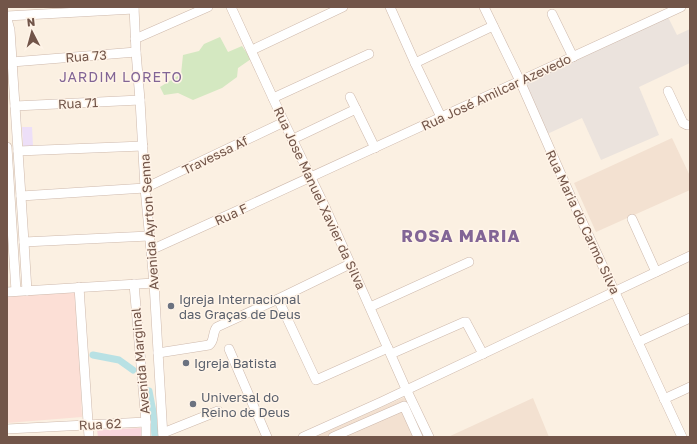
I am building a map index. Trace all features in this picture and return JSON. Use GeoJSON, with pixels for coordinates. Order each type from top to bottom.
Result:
{"type":"FeatureCollection","features":[{"type":"Feature","properties":{"kind":"street"},"geometry":{"type":"LineString","coordinates":[[135,39],[208,7]]}},
{"type":"Feature","properties":{"kind":"street","name":"Rua Jose Manuel Xavier da Silva"},"geometry":{"type":"LineString","coordinates":[[231,7],[284,122],[312,178],[429,437]]}},
{"type":"Feature","properties":{"kind":"street"},"geometry":{"type":"LineString","coordinates":[[252,50],[343,7]]}},
{"type":"Feature","properties":{"kind":"street"},"geometry":{"type":"LineString","coordinates":[[390,7],[441,117]]}},
{"type":"Feature","properties":{"kind":"street","name":"Rua Maria do Carmo Silva"},"geometry":{"type":"LineString","coordinates":[[484,7],[520,81],[574,204],[682,437]]}},
{"type":"Feature","properties":{"kind":"street","name":"Rua José Amilcar Azevedo"},"geometry":{"type":"LineString","coordinates":[[312,178],[681,7]]}},
{"type":"Feature","properties":{"kind":"street"},"geometry":{"type":"LineString","coordinates":[[7,16],[134,8]]}},
{"type":"Feature","properties":{"kind":"street","name":"Avenida Ayrton Senna"},"geometry":{"type":"LineString","coordinates":[[134,8],[135,39],[154,283],[163,435]]}},
{"type":"Feature","properties":{"kind":"street"},"geometry":{"type":"LineString","coordinates":[[552,14],[573,57]]}},
{"type":"Feature","properties":{"kind":"street"},"geometry":{"type":"LineString","coordinates":[[7,19],[10,30],[27,291]]}},
{"type":"Feature","properties":{"kind":"street"},"geometry":{"type":"LineString","coordinates":[[416,63],[493,26]]}},
{"type":"Feature","properties":{"kind":"street","name":"Rua 73"},"geometry":{"type":"LineString","coordinates":[[12,62],[136,52]]}},
{"type":"Feature","properties":{"kind":"street"},"geometry":{"type":"LineString","coordinates":[[273,98],[369,54]]}},
{"type":"Feature","properties":{"kind":"street"},"geometry":{"type":"LineString","coordinates":[[668,91],[683,123],[690,125]]}},
{"type":"Feature","properties":{"kind":"street"},"geometry":{"type":"LineString","coordinates":[[350,97],[375,148]]}},
{"type":"Feature","properties":{"kind":"street","name":"Rua 71"},"geometry":{"type":"LineString","coordinates":[[15,106],[140,100]]}},
{"type":"Feature","properties":{"kind":"street"},"geometry":{"type":"LineString","coordinates":[[293,140],[356,109]]}},
{"type":"Feature","properties":{"kind":"street","name":"Travessa Af"},"geometry":{"type":"LineString","coordinates":[[146,188],[284,122]]}},
{"type":"Feature","properties":{"kind":"street"},"geometry":{"type":"LineString","coordinates":[[7,131],[17,130]]}},
{"type":"Feature","properties":{"kind":"street"},"geometry":{"type":"LineString","coordinates":[[18,151],[143,146]]}},
{"type":"Feature","properties":{"kind":"street"},"geometry":{"type":"LineString","coordinates":[[7,147],[12,291],[154,283]]}},
{"type":"Feature","properties":{"kind":"street","name":"Rua F"},"geometry":{"type":"LineString","coordinates":[[151,250],[312,178]]}},
{"type":"Feature","properties":{"kind":"street"},"geometry":{"type":"LineString","coordinates":[[21,196],[146,188]]}},
{"type":"Feature","properties":{"kind":"street"},"geometry":{"type":"LineString","coordinates":[[632,219],[656,272]]}},
{"type":"Feature","properties":{"kind":"street"},"geometry":{"type":"LineString","coordinates":[[24,242],[150,236]]}},
{"type":"Feature","properties":{"kind":"street"},"geometry":{"type":"LineString","coordinates":[[303,437],[381,402],[690,256]]}},
{"type":"Feature","properties":{"kind":"street"},"geometry":{"type":"LineString","coordinates":[[370,307],[469,262]]}},
{"type":"Feature","properties":{"kind":"street"},"geometry":{"type":"LineString","coordinates":[[158,353],[208,345],[212,342],[216,328],[350,264]]}},
{"type":"Feature","properties":{"kind":"street","name":"Avenida Marginal"},"geometry":{"type":"LineString","coordinates":[[134,284],[146,437]]}},
{"type":"Feature","properties":{"kind":"street"},"geometry":{"type":"LineString","coordinates":[[79,287],[89,437]]}},
{"type":"Feature","properties":{"kind":"street"},"geometry":{"type":"LineString","coordinates":[[278,299],[316,380],[464,322],[466,322],[483,354]]}},
{"type":"Feature","properties":{"kind":"street"},"geometry":{"type":"LineString","coordinates":[[638,342],[690,318]]}},
{"type":"Feature","properties":{"kind":"street"},"geometry":{"type":"LineString","coordinates":[[229,350],[267,437]]}},
{"type":"Feature","properties":{"kind":"street"},"geometry":{"type":"LineString","coordinates":[[664,399],[690,387]]}},
{"type":"Feature","properties":{"kind":"street"},"geometry":{"type":"LineString","coordinates":[[381,402],[386,414]]}},
{"type":"Feature","properties":{"kind":"street"},"geometry":{"type":"LineString","coordinates":[[333,437],[404,406],[418,437]]}},
{"type":"Feature","properties":{"kind":"street"},"geometry":{"type":"LineString","coordinates":[[163,435],[218,411]]}},
{"type":"Feature","properties":{"kind":"street","name":"Rua 62"},"geometry":{"type":"LineString","coordinates":[[7,429],[25,433],[88,424],[146,422]]}},
{"type":"Feature","properties":{"kind":"shaded area"},"geometry":{"type":"Polygon","coordinates":[[[668,17],[677,35],[690,29],[690,63],[639,87],[659,135],[601,160],[582,118],[545,135],[522,85],[668,17]]]}},
{"type":"Feature","properties":{"kind":"shaded area"},"geometry":{"type":"Polygon","coordinates":[[[22,127],[32,127],[33,146],[23,146],[22,127]]]}},
{"type":"Feature","properties":{"kind":"shaded area"},"geometry":{"type":"Polygon","coordinates":[[[672,138],[690,176],[690,190],[596,232],[574,183],[672,138]]]}},
{"type":"Feature","properties":{"kind":"shaded area"},"geometry":{"type":"Polygon","coordinates":[[[77,291],[82,417],[7,423],[7,296],[77,291]]]}},
{"type":"Feature","properties":{"kind":"shaded area"},"geometry":{"type":"Polygon","coordinates":[[[405,397],[423,437],[315,437],[405,397]]]}},
{"type":"Feature","properties":{"kind":"shaded area"},"geometry":{"type":"Polygon","coordinates":[[[533,398],[549,437],[448,437],[533,398]]]}},
{"type":"Feature","properties":{"kind":"shaded area"},"geometry":{"type":"Polygon","coordinates":[[[141,428],[141,437],[98,437],[97,430],[141,428]]]}},
{"type":"Feature","properties":{"kind":"green space"},"geometry":{"type":"Polygon","coordinates":[[[220,37],[228,52],[242,46],[251,59],[238,68],[237,77],[222,88],[193,100],[178,93],[164,95],[160,87],[181,74],[183,55],[199,51],[204,44],[220,37]]]}},
{"type":"Feature","properties":{"kind":"waterway"},"geometry":{"type":"LineString","coordinates":[[93,355],[119,360],[133,370]]}},
{"type":"Feature","properties":{"kind":"waterway"},"geometry":{"type":"LineString","coordinates":[[149,391],[153,412],[155,437]]}},
{"type":"Feature","properties":{"kind":"place","name":"Igreja Internacional das Graças de Deus"},"geometry":{"type":"Point","coordinates":[171,306]}},
{"type":"Feature","properties":{"kind":"place","name":"Igreja Batista"},"geometry":{"type":"Point","coordinates":[186,363]}},
{"type":"Feature","properties":{"kind":"place","name":"Universal do Reino de Deus"},"geometry":{"type":"Point","coordinates":[193,404]}},
{"type":"Feature","properties":{"kind":"district","name":"JARDIM LORETO"},"geometry":{"type":"Point","coordinates":[121,76]}},
{"type":"Feature","properties":{"kind":"district","name":"ROSA MARIA"},"geometry":{"type":"Point","coordinates":[461,235]}}]}
